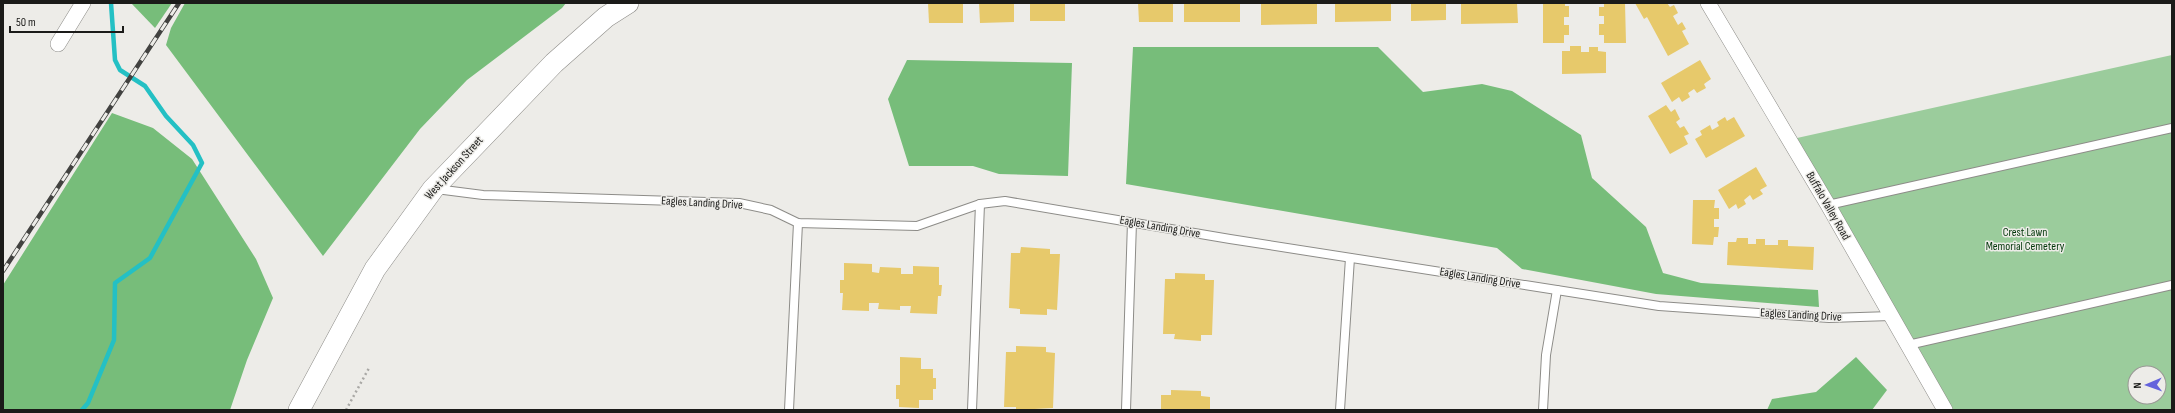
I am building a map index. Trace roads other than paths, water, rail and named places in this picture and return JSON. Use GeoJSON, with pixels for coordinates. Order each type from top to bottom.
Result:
{"type":"FeatureCollection","features":[{"type":"Feature","properties":{"kind":"street"},"geometry":{"type":"LineString","coordinates":[[58,44],[83,3]]}},
{"type":"Feature","properties":{"kind":"street","name":"West Jackson Street"},"geometry":{"type":"LineString","coordinates":[[299,410],[375,269],[433,189],[554,63],[606,17],[628,3]]}},
{"type":"Feature","properties":{"kind":"street","name":"Buffalo Valley Road"},"geometry":{"type":"LineString","coordinates":[[1708,3],[1828,205],[1945,410]]}},
{"type":"Feature","properties":{"kind":"lane"},"geometry":{"type":"LineString","coordinates":[[1828,205],[2172,128]]}},
{"type":"Feature","properties":{"kind":"lane","name":"Eagles Landing Drive"},"geometry":{"type":"LineString","coordinates":[[433,189],[483,195],[739,203],[771,210],[798,223],[917,226],[980,204],[1005,201],[1350,258],[1659,306],[1829,318],[1890,316]]}},
{"type":"Feature","properties":{"kind":"lane"},"geometry":{"type":"LineString","coordinates":[[972,410],[980,204]]}},
{"type":"Feature","properties":{"kind":"lane"},"geometry":{"type":"LineString","coordinates":[[1126,410],[1132,222]]}},
{"type":"Feature","properties":{"kind":"lane"},"geometry":{"type":"LineString","coordinates":[[789,410],[798,223]]}},
{"type":"Feature","properties":{"kind":"lane"},"geometry":{"type":"LineString","coordinates":[[1340,410],[1350,258]]}},
{"type":"Feature","properties":{"kind":"lane"},"geometry":{"type":"LineString","coordinates":[[1908,344],[2172,285]]}},
{"type":"Feature","properties":{"kind":"lane"},"geometry":{"type":"LineString","coordinates":[[1543,410],[1546,355],[1557,290]]}},
{"type":"Feature","properties":{"kind":"waterway"},"geometry":{"type":"LineString","coordinates":[[82,410],[88,403],[114,340],[115,283],[150,258],[202,163],[193,145],[166,116],[145,86],[120,70],[115,60],[111,3]]}},
{"type":"Feature","properties":{"kind":"railway"},"geometry":{"type":"LineString","coordinates":[[3,271],[179,3]]}},
{"type":"Feature","properties":{"kind":"park label","name":"Crest Lawn Memorial Cemetery"},"geometry":{"type":"Point","coordinates":[2025,239]}}]}
